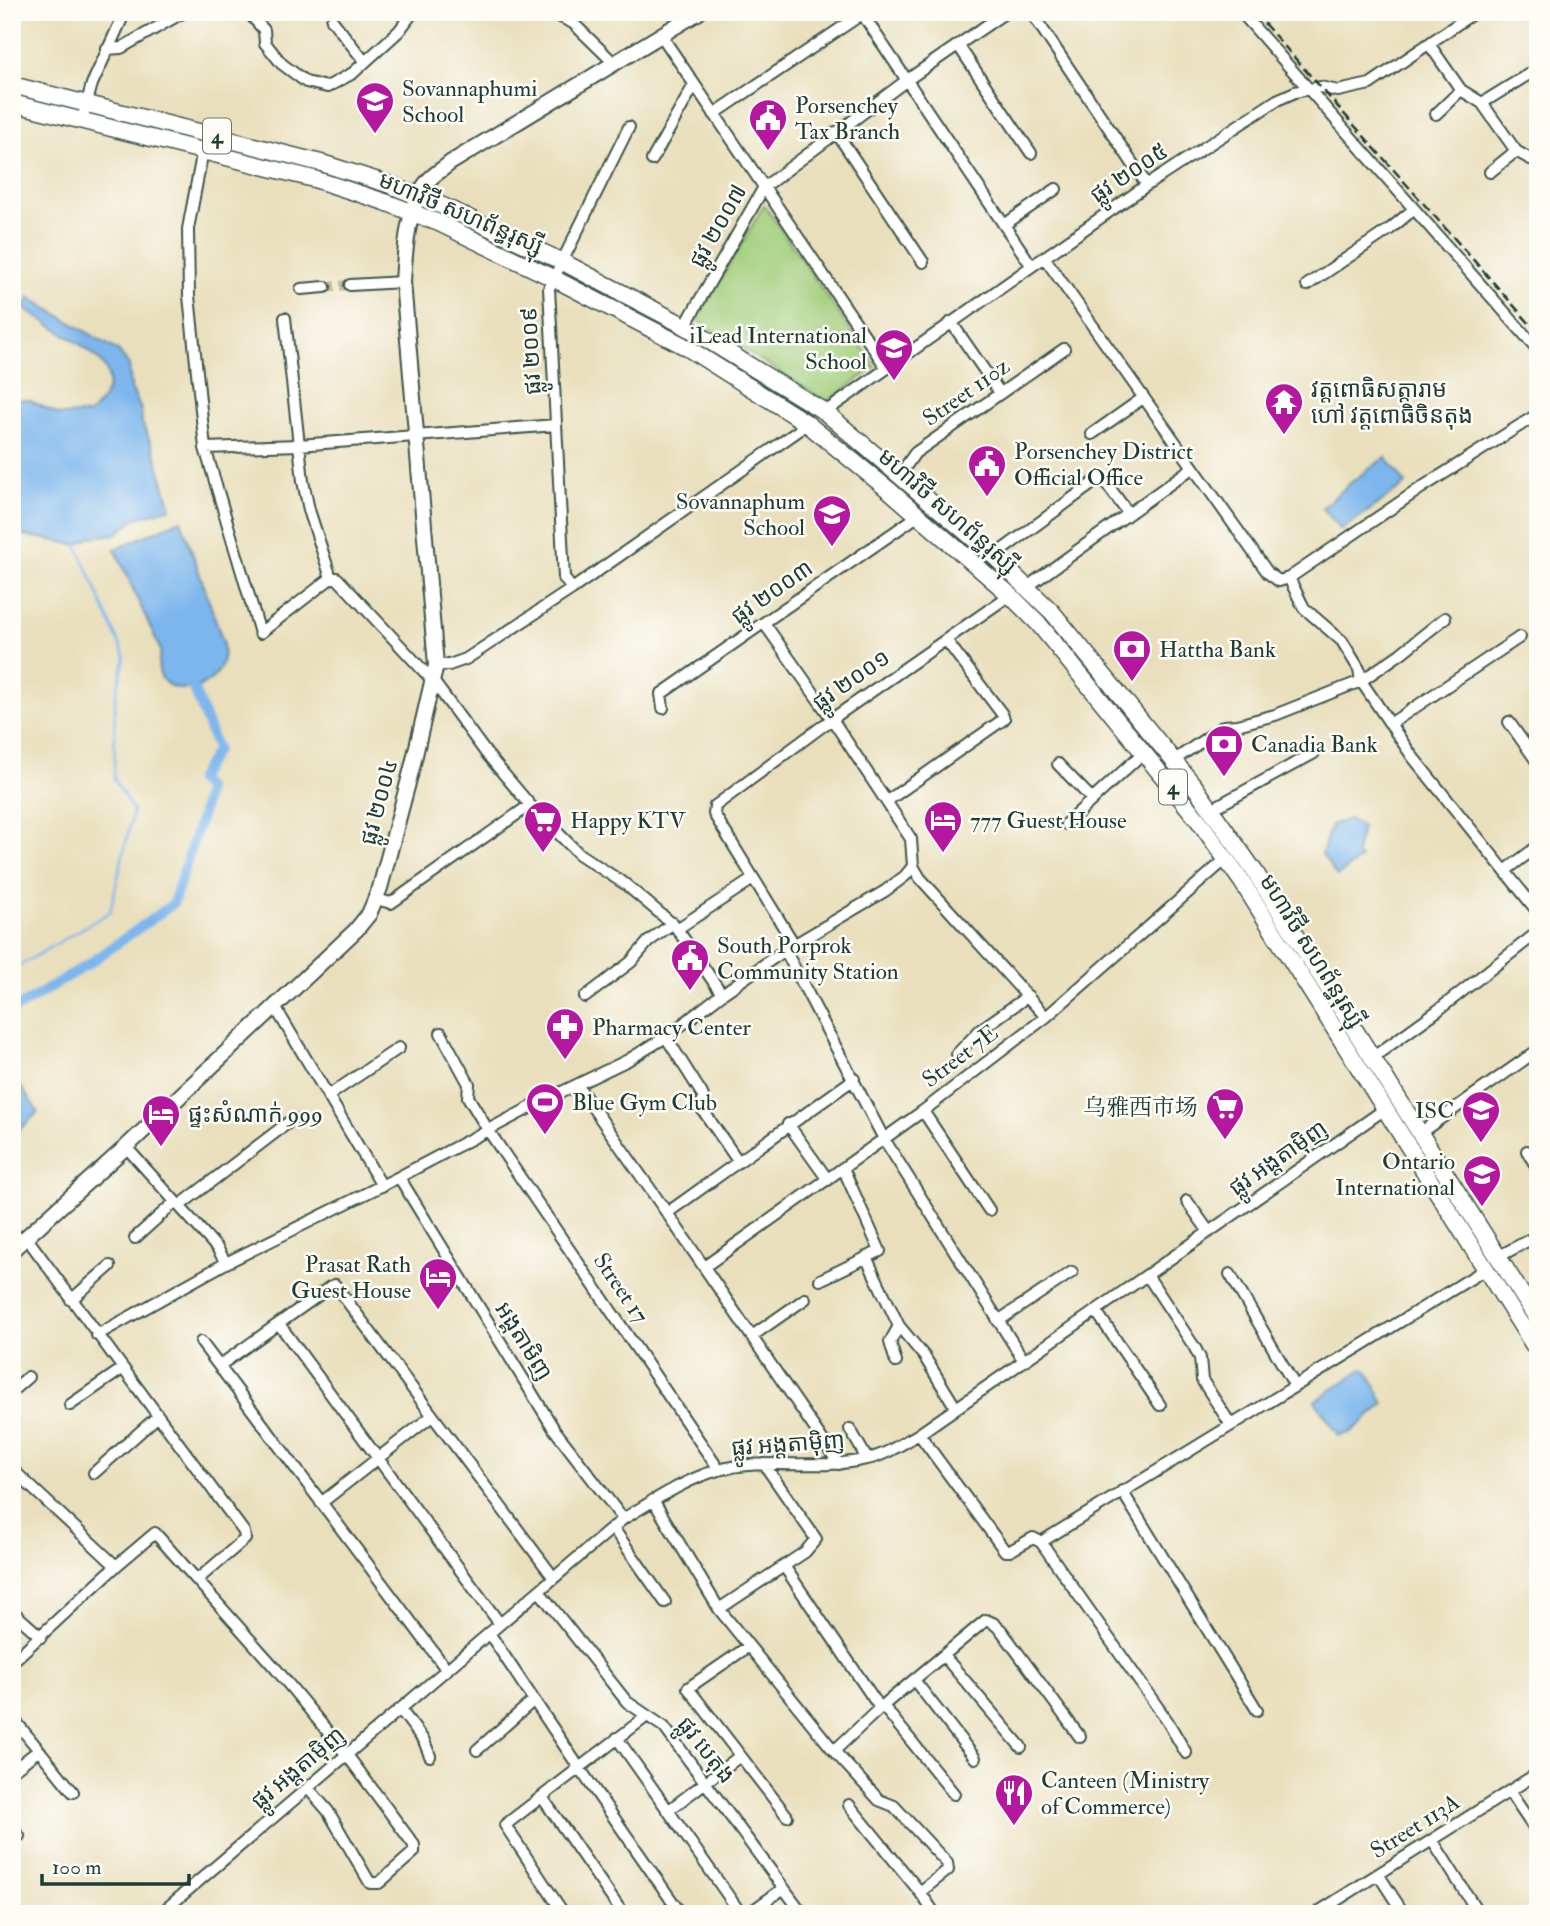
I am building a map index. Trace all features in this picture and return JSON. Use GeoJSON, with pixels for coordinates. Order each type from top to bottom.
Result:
{"type":"FeatureCollection","features":[{"type":"Feature","properties":{"kind":"highway","name":"មហាវិថី សហព័ន្ធរុស្ស៊ី"},"geometry":{"type":"LineString","coordinates":[[12,85],[316,161],[419,197],[561,261],[685,326],[825,412],[993,556],[1052,612],[1195,787],[1255,872],[1385,1109],[1538,1352]]}},
{"type":"Feature","properties":{"kind":"highway","name":"មហាវិថី សហព័ន្ធរុស្ស៊ី"},"geometry":{"type":"LineString","coordinates":[[12,103],[314,179],[414,213],[553,278],[686,347],[805,422],[919,515],[1010,595],[1038,623],[1144,752],[1181,798],[1324,997],[1372,1058],[1538,1320]]}},
{"type":"Feature","properties":{"kind":"highway"},"geometry":{"type":"LineString","coordinates":[[1181,798],[1195,787]]}},
{"type":"Feature","properties":{"kind":"main road"},"geometry":{"type":"LineString","coordinates":[[419,197],[427,182],[450,163],[699,12]]}},
{"type":"Feature","properties":{"kind":"main road","name":"ផ្លូវ ២០០៤"},"geometry":{"type":"LineString","coordinates":[[12,1250],[126,1147],[356,930],[376,899],[404,801],[436,665],[403,282],[405,238],[419,197]]}},
{"type":"Feature","properties":{"kind":"street"},"geometry":{"type":"LineString","coordinates":[[82,120],[92,84],[125,12]]}},
{"type":"Feature","properties":{"kind":"street"},"geometry":{"type":"LineString","coordinates":[[107,49],[121,48],[184,12]]}},
{"type":"Feature","properties":{"kind":"street"},"geometry":{"type":"LineString","coordinates":[[248,12],[264,30],[265,43],[282,64],[306,82],[327,87],[353,73],[399,31],[414,12]]}},
{"type":"Feature","properties":{"kind":"street"},"geometry":{"type":"LineString","coordinates":[[550,12],[573,23],[614,63]]}},
{"type":"Feature","properties":{"kind":"street","name":"ផ្លូវ ២០០៧"},"geometry":{"type":"LineString","coordinates":[[685,326],[764,187],[907,80],[1006,12]]}},
{"type":"Feature","properties":{"kind":"street"},"geometry":{"type":"LineString","coordinates":[[1031,12],[1147,185]]}},
{"type":"Feature","properties":{"kind":"street"},"geometry":{"type":"LineString","coordinates":[[1241,12],[1538,350]]}},
{"type":"Feature","properties":{"kind":"street","name":"ផ្លូវ ២០០៥"},"geometry":{"type":"LineString","coordinates":[[825,412],[1031,265],[1277,100],[1320,88],[1338,91],[1370,84],[1475,12]]}},
{"type":"Feature","properties":{"kind":"street"},"geometry":{"type":"LineString","coordinates":[[714,114],[862,13],[1031,265]]}},
{"type":"Feature","properties":{"kind":"street"},"geometry":{"type":"LineString","coordinates":[[332,20],[365,62]]}},
{"type":"Feature","properties":{"kind":"street"},"geometry":{"type":"LineString","coordinates":[[660,35],[886,367]]}},
{"type":"Feature","properties":{"kind":"street"},"geometry":{"type":"LineString","coordinates":[[1429,44],[1461,90],[1482,103],[1516,151],[1530,159],[1538,156]]}},
{"type":"Feature","properties":{"kind":"street"},"geometry":{"type":"LineString","coordinates":[[958,45],[1031,153]]}},
{"type":"Feature","properties":{"kind":"street"},"geometry":{"type":"LineString","coordinates":[[1482,103],[1529,74],[1534,72],[1538,75]]}},
{"type":"Feature","properties":{"kind":"street"},"geometry":{"type":"LineString","coordinates":[[652,160],[694,85]]}},
{"type":"Feature","properties":{"kind":"street"},"geometry":{"type":"LineString","coordinates":[[1436,114],[1461,90]]}},
{"type":"Feature","properties":{"kind":"street","name":"ផ្លូវ ២០០៩"},"geometry":{"type":"LineString","coordinates":[[572,589],[564,578],[549,288],[629,127]]}},
{"type":"Feature","properties":{"kind":"street"},"geometry":{"type":"LineString","coordinates":[[836,132],[923,262]]}},
{"type":"Feature","properties":{"kind":"street"},"geometry":{"type":"LineString","coordinates":[[203,150],[188,229],[189,296],[205,448],[260,633],[331,578],[337,578],[433,681],[486,753],[530,805],[579,854],[625,884],[675,926],[722,993]]}},
{"type":"Feature","properties":{"kind":"street"},"geometry":{"type":"LineString","coordinates":[[1490,173],[1516,151]]}},
{"type":"Feature","properties":{"kind":"street"},"geometry":{"type":"LineString","coordinates":[[1004,225],[1056,189]]}},
{"type":"Feature","properties":{"kind":"street"},"geometry":{"type":"LineString","coordinates":[[1307,285],[1390,229],[1414,209]]}},
{"type":"Feature","properties":{"kind":"street"},"geometry":{"type":"LineString","coordinates":[[1044,257],[1268,573],[1279,581],[1289,578],[1421,488],[1538,414]]}},
{"type":"Feature","properties":{"kind":"street"},"geometry":{"type":"LineString","coordinates":[[350,285],[403,282]]}},
{"type":"Feature","properties":{"kind":"street"},"geometry":{"type":"LineString","coordinates":[[302,289],[326,287]]}},
{"type":"Feature","properties":{"kind":"street"},"geometry":{"type":"LineString","coordinates":[[285,318],[309,510],[331,578]]}},
{"type":"Feature","properties":{"kind":"street"},"geometry":{"type":"LineString","coordinates":[[951,322],[1000,393]]}},
{"type":"Feature","properties":{"kind":"street","name":"Street 110z"},"geometry":{"type":"LineString","coordinates":[[899,476],[915,453],[1064,349]]}},
{"type":"Feature","properties":{"kind":"street"},"geometry":{"type":"LineString","coordinates":[[1092,434],[1143,398]]}},
{"type":"Feature","properties":{"kind":"street"},"geometry":{"type":"LineString","coordinates":[[436,665],[449,665],[466,659],[572,589],[798,431],[805,422]]}},
{"type":"Feature","properties":{"kind":"street"},"geometry":{"type":"LineString","coordinates":[[205,448],[299,445],[556,425]]}},
{"type":"Feature","properties":{"kind":"street"},"geometry":{"type":"LineString","coordinates":[[1027,587],[1192,468]]}},
{"type":"Feature","properties":{"kind":"street"},"geometry":{"type":"LineString","coordinates":[[993,556],[1100,478],[1128,513]]}},
{"type":"Feature","properties":{"kind":"street","name":"ផ្លូវ ២០០៣"},"geometry":{"type":"LineString","coordinates":[[663,708],[661,694],[919,515]]}},
{"type":"Feature","properties":{"kind":"street"},"geometry":{"type":"LineString","coordinates":[[1289,578],[1304,608],[1342,641],[1359,669],[1361,681],[1412,756],[1538,912]]}},
{"type":"Feature","properties":{"kind":"street","name":"ផ្លូវ ២០០១"},"geometry":{"type":"LineString","coordinates":[[753,878],[714,814],[717,803],[1010,595]]}},
{"type":"Feature","properties":{"kind":"street"},"geometry":{"type":"LineString","coordinates":[[1173,761],[1224,726],[1275,715],[1361,681],[1445,618]]}},
{"type":"Feature","properties":{"kind":"street"},"geometry":{"type":"LineString","coordinates":[[764,623],[832,719],[911,839],[913,866],[920,878],[1046,1017]]}},
{"type":"Feature","properties":{"kind":"street"},"geometry":{"type":"LineString","coordinates":[[1390,723],[1520,637]]}},
{"type":"Feature","properties":{"kind":"street"},"geometry":{"type":"LineString","coordinates":[[887,801],[1004,719],[946,640]]}},
{"type":"Feature","properties":{"kind":"street"},"geometry":{"type":"LineString","coordinates":[[1508,722],[1538,763]]}},
{"type":"Feature","properties":{"kind":"street"},"geometry":{"type":"LineString","coordinates":[[1066,824],[1144,752]]}},
{"type":"Feature","properties":{"kind":"street"},"geometry":{"type":"LineString","coordinates":[[1212,810],[1314,753]]}},
{"type":"Feature","properties":{"kind":"street"},"geometry":{"type":"LineString","coordinates":[[1058,764],[1092,799]]}},
{"type":"Feature","properties":{"kind":"street"},"geometry":{"type":"LineString","coordinates":[[376,899],[391,903],[530,805]]}},
{"type":"Feature","properties":{"kind":"street"},"geometry":{"type":"LineString","coordinates":[[1505,871],[1538,846]]}},
{"type":"Feature","properties":{"kind":"street","name":"Street 7E"},"geometry":{"type":"LineString","coordinates":[[704,1267],[923,1111],[1046,1017],[1226,859]]}},
{"type":"Feature","properties":{"kind":"street"},"geometry":{"type":"LineString","coordinates":[[97,1335],[226,1263],[628,1060],[666,1037],[722,993],[789,947],[866,904],[905,876],[913,866]]}},
{"type":"Feature","properties":{"kind":"street"},"geometry":{"type":"LineString","coordinates":[[585,997],[631,962],[648,942],[753,878],[884,1139],[1024,1361]]}},
{"type":"Feature","properties":{"kind":"street"},"geometry":{"type":"LineString","coordinates":[[1372,1058],[1538,932]]}},
{"type":"Feature","properties":{"kind":"street"},"geometry":{"type":"LineString","coordinates":[[957,1054],[980,1030],[1028,996]]}},
{"type":"Feature","properties":{"kind":"street"},"geometry":{"type":"LineString","coordinates":[[275,1007],[382,1186]]}},
{"type":"Feature","properties":{"kind":"street","name":"Street 17"},"geometry":{"type":"LineString","coordinates":[[441,1033],[469,1084],[468,1097],[488,1130],[719,1470]]}},
{"type":"Feature","properties":{"kind":"street"},"geometry":{"type":"LineString","coordinates":[[666,1037],[702,1094],[702,1109],[738,1161]]}},
{"type":"Feature","properties":{"kind":"street"},"geometry":{"type":"LineString","coordinates":[[328,1096],[399,1048]]}},
{"type":"Feature","properties":{"kind":"street"},"geometry":{"type":"LineString","coordinates":[[1420,1133],[1538,1050]]}},
{"type":"Feature","properties":{"kind":"street"},"geometry":{"type":"LineString","coordinates":[[667,1213],[854,1079]]}},
{"type":"Feature","properties":{"kind":"street"},"geometry":{"type":"LineString","coordinates":[[576,1086],[667,1213],[838,1464]]}},
{"type":"Feature","properties":{"kind":"street","name":"ផ្លូវ អង្តតាម៉ិញ"},"geometry":{"type":"LineString","coordinates":[[160,1914],[623,1519],[692,1480],[719,1470],[764,1464],[838,1464],[867,1459],[888,1451],[919,1434],[1385,1109]]}},
{"type":"Feature","properties":{"kind":"street"},"geometry":{"type":"LineString","coordinates":[[923,1111],[989,1210]]}},
{"type":"Feature","properties":{"kind":"street"},"geometry":{"type":"LineString","coordinates":[[135,1238],[293,1119]]}},
{"type":"Feature","properties":{"kind":"street"},"geometry":{"type":"LineString","coordinates":[[788,1124],[828,1180]]}},
{"type":"Feature","properties":{"kind":"street"},"geometry":{"type":"LineString","coordinates":[[126,1147],[217,1248],[226,1263]]}},
{"type":"Feature","properties":{"kind":"street"},"geometry":{"type":"LineString","coordinates":[[1527,1152],[1538,1169]]}},
{"type":"Feature","properties":{"kind":"street"},"geometry":{"type":"LineString","coordinates":[[820,1280],[880,1251],[843,1168]]}},
{"type":"Feature","properties":{"kind":"street","name":"អង្គតាមិញ"},"geometry":{"type":"LineString","coordinates":[[399,1177],[554,1429],[623,1519]]}},
{"type":"Feature","properties":{"kind":"street"},"geometry":{"type":"LineString","coordinates":[[1186,1201],[1209,1232]]}},
{"type":"Feature","properties":{"kind":"street"},"geometry":{"type":"LineString","coordinates":[[1498,1257],[1538,1235]]}},
{"type":"Feature","properties":{"kind":"street"},"geometry":{"type":"LineString","coordinates":[[26,1237],[244,1532],[245,1539],[197,1580]]}},
{"type":"Feature","properties":{"kind":"street"},"geometry":{"type":"LineString","coordinates":[[866,1257],[900,1326],[924,1356],[956,1408]]}},
{"type":"Feature","properties":{"kind":"street"},"geometry":{"type":"LineString","coordinates":[[71,1300],[110,1266]]}},
{"type":"Feature","properties":{"kind":"street"},"geometry":{"type":"LineString","coordinates":[[1041,1542],[1486,1269]]}},
{"type":"Feature","properties":{"kind":"street"},"geometry":{"type":"LineString","coordinates":[[999,1321],[1072,1272]]}},
{"type":"Feature","properties":{"kind":"street"},"geometry":{"type":"LineString","coordinates":[[1230,1274],[1295,1386]]}},
{"type":"Feature","properties":{"kind":"street"},"geometry":{"type":"LineString","coordinates":[[1147,1275],[1195,1348],[1200,1358],[1202,1380],[1231,1425]]}},
{"type":"Feature","properties":{"kind":"street"},"geometry":{"type":"LineString","coordinates":[[219,1366],[335,1286],[554,1578]]}},
{"type":"Feature","properties":{"kind":"street"},"geometry":{"type":"LineString","coordinates":[[752,1336],[805,1299]]}},
{"type":"Feature","properties":{"kind":"street"},"geometry":{"type":"LineString","coordinates":[[1096,1311],[1160,1405]]}},
{"type":"Feature","properties":{"kind":"street"},"geometry":{"type":"LineString","coordinates":[[279,1324],[500,1624]]}},
{"type":"Feature","properties":{"kind":"street"},"geometry":{"type":"LineString","coordinates":[[896,1362],[890,1342],[900,1326]]}},
{"type":"Feature","properties":{"kind":"street"},"geometry":{"type":"LineString","coordinates":[[201,1342],[447,1670]]}},
{"type":"Feature","properties":{"kind":"street"},"geometry":{"type":"LineString","coordinates":[[70,1405],[122,1369]]}},
{"type":"Feature","properties":{"kind":"street"},"geometry":{"type":"LineString","coordinates":[[12,1391],[28,1377]]}},
{"type":"Feature","properties":{"kind":"street"},"geometry":{"type":"LineString","coordinates":[[94,1473],[158,1416]]}},
{"type":"Feature","properties":{"kind":"street"},"geometry":{"type":"LineString","coordinates":[[321,1503],[432,1416]]}},
{"type":"Feature","properties":{"kind":"street"},"geometry":{"type":"LineString","coordinates":[[850,1429],[867,1459]]}},
{"type":"Feature","properties":{"kind":"street"},"geometry":{"type":"LineString","coordinates":[[919,1434],[1005,1551],[1010,1551],[1033,1538],[1041,1542],[1168,1722],[1186,1753]]}},
{"type":"Feature","properties":{"kind":"street"},"geometry":{"type":"LineString","coordinates":[[719,1609],[806,1552],[816,1539],[764,1464]]}},
{"type":"Feature","properties":{"kind":"street"},"geometry":{"type":"LineString","coordinates":[[14,1475],[116,1566]]}},
{"type":"Feature","properties":{"kind":"street"},"geometry":{"type":"LineString","coordinates":[[1122,1491],[1256,1710]]}},
{"type":"Feature","properties":{"kind":"street"},"geometry":{"type":"LineString","coordinates":[[653,1500],[719,1609],[834,1751],[879,1801],[894,1806],[947,1863],[948,1870],[920,1892]]}},
{"type":"Feature","properties":{"kind":"street"},"geometry":{"type":"LineString","coordinates":[[613,1528],[665,1602]]}},
{"type":"Feature","properties":{"kind":"street"},"geometry":{"type":"LineString","coordinates":[[12,1662],[155,1533],[276,1669],[346,1755],[415,1849],[414,1852],[379,1883],[370,1883],[328,1811],[308,1788]]}},
{"type":"Feature","properties":{"kind":"street"},"geometry":{"type":"LineString","coordinates":[[784,1566],[882,1707],[954,1794]]}},
{"type":"Feature","properties":{"kind":"street","name":"ផ្លូវ បេតុង"},"geometry":{"type":"LineString","coordinates":[[539,1591],[627,1702],[664,1727],[803,1914]]}},
{"type":"Feature","properties":{"kind":"street"},"geometry":{"type":"LineString","coordinates":[[12,1611],[41,1637]]}},
{"type":"Feature","properties":{"kind":"street"},"geometry":{"type":"LineString","coordinates":[[834,1751],[986,1620],[993,1623],[1080,1737]]}},
{"type":"Feature","properties":{"kind":"street"},"geometry":{"type":"LineString","coordinates":[[489,1633],[681,1914]]}},
{"type":"Feature","properties":{"kind":"street"},"geometry":{"type":"LineString","coordinates":[[749,1646],[688,1688],[787,1816]]}},
{"type":"Feature","properties":{"kind":"street"},"geometry":{"type":"LineString","coordinates":[[944,1656],[1021,1747]]}},
{"type":"Feature","properties":{"kind":"street"},"geometry":{"type":"LineString","coordinates":[[914,1680],[975,1758]]}},
{"type":"Feature","properties":{"kind":"street"},"geometry":{"type":"LineString","coordinates":[[477,1750],[534,1700]]}},
{"type":"Feature","properties":{"kind":"street"},"geometry":{"type":"LineString","coordinates":[[400,1709],[424,1741],[430,1756]]}},
{"type":"Feature","properties":{"kind":"street"},"geometry":{"type":"LineString","coordinates":[[564,1914],[506,1829],[508,1822],[647,1716]]}},
{"type":"Feature","properties":{"kind":"street"},"geometry":{"type":"LineString","coordinates":[[12,1717],[73,1792]]}},
{"type":"Feature","properties":{"kind":"street"},"geometry":{"type":"LineString","coordinates":[[617,1738],[741,1914]]}},
{"type":"Feature","properties":{"kind":"street"},"geometry":{"type":"LineString","coordinates":[[12,1771],[39,1750]]}},
{"type":"Feature","properties":{"kind":"street"},"geometry":{"type":"LineString","coordinates":[[668,1810],[740,1756]]}},
{"type":"Feature","properties":{"kind":"street","name":"Street 113A"},"geometry":{"type":"LineString","coordinates":[[1322,1912],[1538,1773]]}},
{"type":"Feature","properties":{"kind":"street"},"geometry":{"type":"LineString","coordinates":[[1509,1791],[1537,1830]]}},
{"type":"Feature","properties":{"kind":"street"},"geometry":{"type":"LineString","coordinates":[[542,1797],[622,1914]]}},
{"type":"Feature","properties":{"kind":"street"},"geometry":{"type":"LineString","coordinates":[[849,1805],[935,1914]]}},
{"type":"Feature","properties":{"kind":"street"},"geometry":{"type":"LineString","coordinates":[[1432,1840],[1479,1914]]}},
{"type":"Feature","properties":{"kind":"street"},"geometry":{"type":"LineString","coordinates":[[1378,1874],[1404,1914]]}},
{"type":"Feature","properties":{"kind":"street"},"geometry":{"type":"LineString","coordinates":[[748,1914],[784,1888]]}},
{"type":"Feature","properties":{"kind":"green space"},"geometry":{"type":"Polygon","coordinates":[[[764,205],[876,367],[827,402],[697,320],[764,205]]]}},
{"type":"Feature","properties":{"kind":"water"},"geometry":{"type":"Polygon","coordinates":[[[29,297],[118,351],[129,365],[131,388],[141,410],[142,423],[154,450],[171,508],[137,518],[116,534],[91,537],[77,545],[12,533],[12,399],[29,400],[59,415],[89,414],[101,401],[109,379],[100,361],[91,352],[25,309],[29,297]]]}},
{"type":"Feature","properties":{"kind":"water"},"geometry":{"type":"Polygon","coordinates":[[[1386,457],[1406,484],[1341,530],[1322,508],[1386,457]]]}},
{"type":"Feature","properties":{"kind":"water"},"geometry":{"type":"Polygon","coordinates":[[[181,520],[223,642],[223,658],[218,672],[196,687],[183,689],[172,686],[163,679],[159,668],[161,651],[115,549],[181,520]]]}},
{"type":"Feature","properties":{"kind":"water"},"geometry":{"type":"Polygon","coordinates":[[[1349,819],[1362,827],[1356,853],[1360,859],[1337,876],[1322,854],[1331,825],[1349,819]]]}},
{"type":"Feature","properties":{"kind":"water"},"geometry":{"type":"Polygon","coordinates":[[[12,1074],[38,1112],[12,1137],[12,1074]]]}},
{"type":"Feature","properties":{"kind":"water"},"geometry":{"type":"Polygon","coordinates":[[[1364,1368],[1384,1404],[1350,1433],[1339,1435],[1315,1401],[1364,1368]]]}},
{"type":"Feature","properties":{"kind":"waterway"},"geometry":{"type":"LineString","coordinates":[[12,298],[26,305]]}},
{"type":"Feature","properties":{"kind":"waterway"},"geometry":{"type":"LineString","coordinates":[[12,970],[110,912],[133,811],[114,779],[115,698],[125,657],[77,545]]}},
{"type":"Feature","properties":{"kind":"waterway"},"geometry":{"type":"LineString","coordinates":[[12,1011],[87,965],[173,904],[202,814],[207,789],[198,780],[217,749],[194,689]]}},
{"type":"Feature","properties":{"kind":"tunnel"},"geometry":{"type":"LineString","coordinates":[[325,287],[350,285]]}},
{"type":"Feature","properties":{"kind":"railway"},"geometry":{"type":"LineString","coordinates":[[1254,12],[1538,333]]}},
{"type":"Feature","properties":{"kind":"place","name":"Sovannaphumi School"},"geometry":{"type":"Point","coordinates":[375,135]}},
{"type":"Feature","properties":{"kind":"place","name":"Porsenchey Tax Branch"},"geometry":{"type":"Point","coordinates":[768,152]}},
{"type":"Feature","properties":{"kind":"place","name":"iLead International School"},"geometry":{"type":"Point","coordinates":[894,382]}},
{"type":"Feature","properties":{"kind":"place","name":"វត្តពោធិសត្តារាម ហៅ វត្តពោធិចិនតុង"},"geometry":{"type":"Point","coordinates":[1284,436]}},
{"type":"Feature","properties":{"kind":"place","name":"Porsenchey District Official Office"},"geometry":{"type":"Point","coordinates":[987,498]}},
{"type":"Feature","properties":{"kind":"place","name":"Sovannaphum School"},"geometry":{"type":"Point","coordinates":[832,548]}},
{"type":"Feature","properties":{"kind":"place","name":"Hattha Bank"},"geometry":{"type":"Point","coordinates":[1132,683]}},
{"type":"Feature","properties":{"kind":"place","name":"Canadia Bank"},"geometry":{"type":"Point","coordinates":[1224,778]}},
{"type":"Feature","properties":{"kind":"place","name":"Happy KTV"},"geometry":{"type":"Point","coordinates":[543,854]}},
{"type":"Feature","properties":{"kind":"place","name":"777 Guest House"},"geometry":{"type":"Point","coordinates":[943,854]}},
{"type":"Feature","properties":{"kind":"place","name":"South Porprok Community Station"},"geometry":{"type":"Point","coordinates":[690,992]}},
{"type":"Feature","properties":{"kind":"place","name":"Pharmacy Center"},"geometry":{"type":"Point","coordinates":[565,1061]}},
{"type":"Feature","properties":{"kind":"place","name":"Blue Gym Club"},"geometry":{"type":"Point","coordinates":[545,1136]}},
{"type":"Feature","properties":{"kind":"place","name":"乌雅西市场"},"geometry":{"type":"Point","coordinates":[1225,1141]}},
{"type":"Feature","properties":{"kind":"place","name":"ISC"},"geometry":{"type":"Point","coordinates":[1481,1144]}},
{"type":"Feature","properties":{"kind":"place","name":"ផ្ទះសំណាក់ 999"},"geometry":{"type":"Point","coordinates":[161,1148]}},
{"type":"Feature","properties":{"kind":"place","name":"Ontario International"},"geometry":{"type":"Point","coordinates":[1482,1208]}},
{"type":"Feature","properties":{"kind":"place","name":"Prasat Rath Guest House"},"geometry":{"type":"Point","coordinates":[438,1311]}},
{"type":"Feature","properties":{"kind":"place","name":"Canteen (Ministry of Commerce)"},"geometry":{"type":"Point","coordinates":[1014,1827]}}]}
